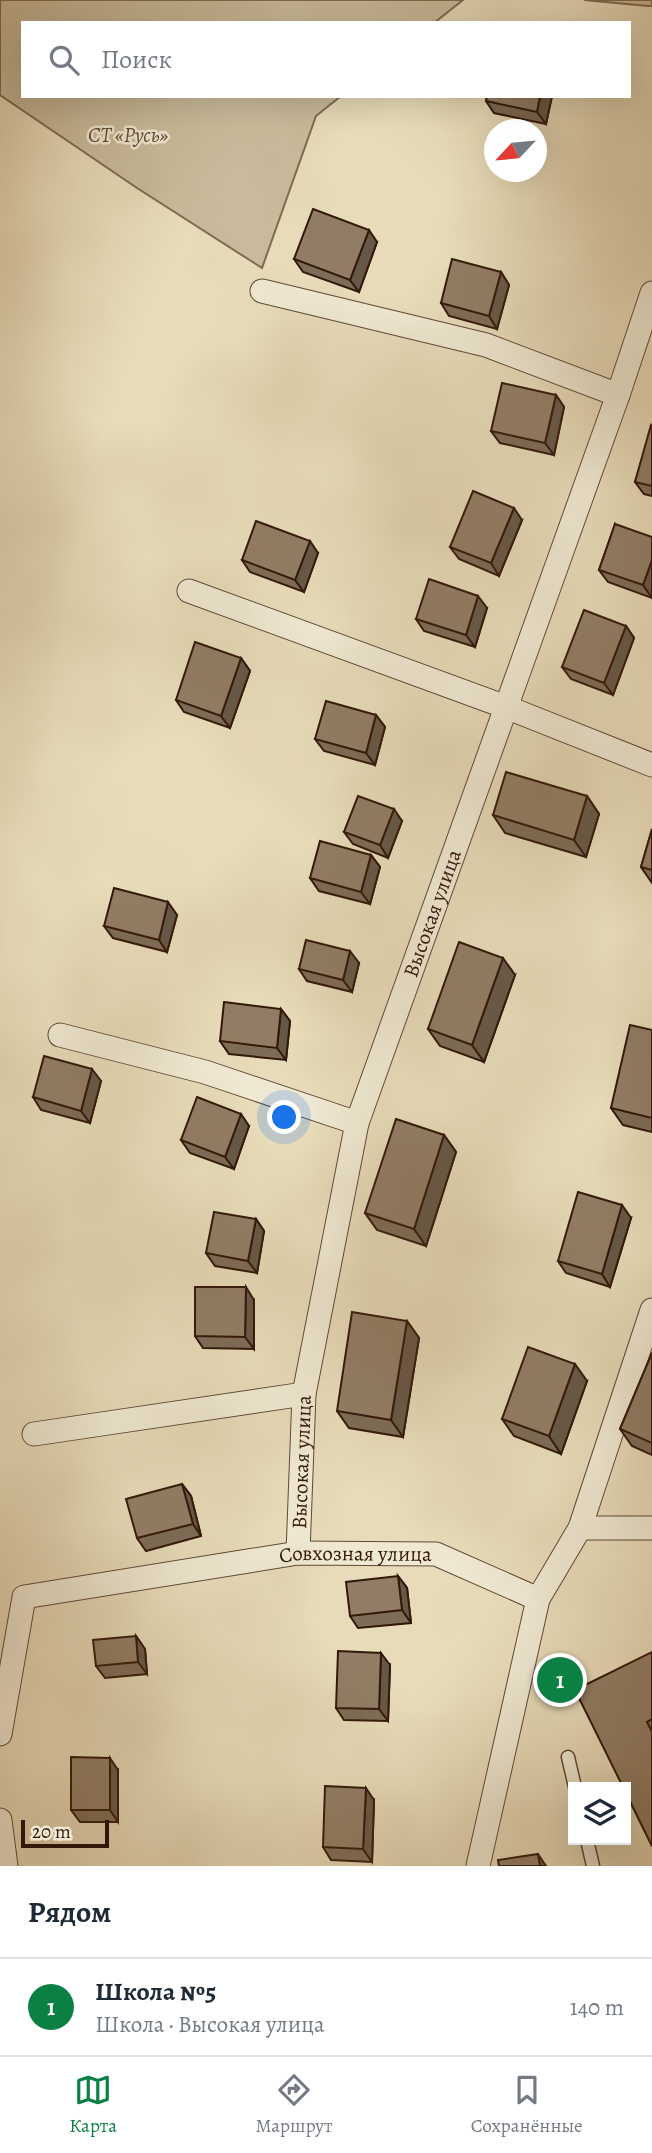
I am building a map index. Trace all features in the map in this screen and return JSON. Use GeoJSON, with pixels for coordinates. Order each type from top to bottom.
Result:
{"type":"FeatureCollection","features":[{"type":"Feature","properties":{"kind":"street"},"geometry":{"type":"LineString","coordinates":[[262,291],[486,345],[618,395]]}},
{"type":"Feature","properties":{"kind":"street","name":"Высокая улица"},"geometry":{"type":"LineString","coordinates":[[299,1553],[304,1394],[357,1123],[618,395],[652,293]]}},
{"type":"Feature","properties":{"kind":"street"},"geometry":{"type":"LineString","coordinates":[[189,591],[506,707],[652,765]]}},
{"type":"Feature","properties":{"kind":"street"},"geometry":{"type":"LineString","coordinates":[[60,1035],[205,1072],[357,1123]]}},
{"type":"Feature","properties":{"kind":"street"},"geometry":{"type":"LineString","coordinates":[[478,1866],[538,1599],[580,1528],[652,1310]]}},
{"type":"Feature","properties":{"kind":"street"},"geometry":{"type":"LineString","coordinates":[[34,1434],[304,1394]]}},
{"type":"Feature","properties":{"kind":"street"},"geometry":{"type":"LineString","coordinates":[[580,1528],[652,1528]]}},
{"type":"Feature","properties":{"kind":"street","name":"Совхозная улица"},"geometry":{"type":"LineString","coordinates":[[0,1734],[24,1597],[299,1553],[436,1554],[538,1599]]}},
{"type":"Feature","properties":{"kind":"street"},"geometry":{"type":"LineString","coordinates":[[0,1819],[6,1866]]}},
{"type":"Feature","properties":{"kind":"lane"},"geometry":{"type":"LineString","coordinates":[[568,1758],[574,1782]]}},
{"type":"Feature","properties":{"kind":"lane"},"geometry":{"type":"LineString","coordinates":[[588,1845],[593,1866]]}},
{"type":"Feature","properties":{"kind":"green space","name":"СТ «Русь»"},"geometry":{"type":"Polygon","coordinates":[[[0,0],[463,0],[437,21],[21,21],[21,98],[338,98],[316,116],[262,268],[137,188],[0,95],[0,0]]]}},
{"type":"Feature","properties":{"kind":"green space"},"geometry":{"type":"Polygon","coordinates":[[[584,0],[652,0],[652,6],[648,6],[584,0]]]}},
{"type":"Feature","properties":{"kind":"building"},"geometry":{"type":"Polygon","coordinates":[[[487,98],[540,98],[537,112],[486,101],[487,98]]]}},
{"type":"Feature","properties":{"kind":"building"},"geometry":{"type":"Polygon","coordinates":[[[313,209],[369,230],[350,280],[294,259],[313,209]]]}},
{"type":"Feature","properties":{"kind":"building"},"geometry":{"type":"Polygon","coordinates":[[[452,259],[501,272],[489,316],[441,303],[452,259]]]}},
{"type":"Feature","properties":{"kind":"building"},"geometry":{"type":"Polygon","coordinates":[[[502,383],[556,395],[545,443],[491,431],[502,383]]]}},
{"type":"Feature","properties":{"kind":"building"},"geometry":{"type":"Polygon","coordinates":[[[652,426],[652,486],[635,482],[652,426]]]}},
{"type":"Feature","properties":{"kind":"building"},"geometry":{"type":"Polygon","coordinates":[[[473,491],[514,508],[491,563],[450,547],[473,491]]]}},
{"type":"Feature","properties":{"kind":"building"},"geometry":{"type":"Polygon","coordinates":[[[256,521],[310,541],[295,580],[242,560],[256,521]]]}},
{"type":"Feature","properties":{"kind":"building"},"geometry":{"type":"Polygon","coordinates":[[[615,524],[652,537],[652,560],[643,585],[599,570],[615,524]]]}},
{"type":"Feature","properties":{"kind":"building"},"geometry":{"type":"Polygon","coordinates":[[[429,579],[478,596],[466,635],[416,619],[429,579]]]}},
{"type":"Feature","properties":{"kind":"building"},"geometry":{"type":"Polygon","coordinates":[[[584,610],[626,626],[604,683],[562,667],[584,610]]]}},
{"type":"Feature","properties":{"kind":"building"},"geometry":{"type":"Polygon","coordinates":[[[195,642],[241,658],[221,716],[176,700],[195,642]]]}},
{"type":"Feature","properties":{"kind":"building"},"geometry":{"type":"Polygon","coordinates":[[[326,701],[376,715],[366,753],[315,739],[326,701]]]}},
{"type":"Feature","properties":{"kind":"building"},"geometry":{"type":"Polygon","coordinates":[[[506,772],[587,796],[574,840],[493,815],[506,772]]]}},
{"type":"Feature","properties":{"kind":"building"},"geometry":{"type":"Polygon","coordinates":[[[358,796],[394,809],[380,845],[344,832],[358,796]]]}},
{"type":"Feature","properties":{"kind":"building"},"geometry":{"type":"Polygon","coordinates":[[[652,829],[652,870],[641,867],[652,829]]]}},
{"type":"Feature","properties":{"kind":"building"},"geometry":{"type":"Polygon","coordinates":[[[320,841],[371,855],[361,892],[310,878],[320,841]]]}},
{"type":"Feature","properties":{"kind":"building"},"geometry":{"type":"Polygon","coordinates":[[[114,888],[168,902],[159,940],[104,926],[114,888]]]}},
{"type":"Feature","properties":{"kind":"building"},"geometry":{"type":"Polygon","coordinates":[[[306,940],[350,951],[343,980],[299,969],[306,940]]]}},
{"type":"Feature","properties":{"kind":"building"},"geometry":{"type":"Polygon","coordinates":[[[459,942],[503,958],[472,1045],[428,1029],[459,942]]]}},
{"type":"Feature","properties":{"kind":"building"},"geometry":{"type":"Polygon","coordinates":[[[224,1002],[281,1009],[277,1048],[220,1041],[224,1002]]]}},
{"type":"Feature","properties":{"kind":"building"},"geometry":{"type":"Polygon","coordinates":[[[630,1025],[652,1030],[652,1118],[611,1108],[630,1025]]]}},
{"type":"Feature","properties":{"kind":"building"},"geometry":{"type":"Polygon","coordinates":[[[44,1056],[92,1069],[81,1111],[33,1097],[44,1056]]]}},
{"type":"Feature","properties":{"kind":"building"},"geometry":{"type":"Polygon","coordinates":[[[197,1097],[241,1114],[225,1157],[181,1140],[197,1097]]]}},
{"type":"Feature","properties":{"kind":"building"},"geometry":{"type":"Polygon","coordinates":[[[396,1119],[444,1135],[414,1229],[365,1213],[396,1119]]]}},
{"type":"Feature","properties":{"kind":"building"},"geometry":{"type":"Polygon","coordinates":[[[578,1192],[622,1205],[602,1274],[558,1261],[578,1192]]]}},
{"type":"Feature","properties":{"kind":"building"},"geometry":{"type":"Polygon","coordinates":[[[214,1212],[256,1219],[248,1261],[206,1253],[214,1212]]]}},
{"type":"Feature","properties":{"kind":"building"},"geometry":{"type":"Polygon","coordinates":[[[195,1287],[246,1287],[245,1337],[195,1336],[195,1287]]]}},
{"type":"Feature","properties":{"kind":"building"},"geometry":{"type":"Polygon","coordinates":[[[352,1312],[407,1321],[391,1420],[337,1411],[352,1312]]]}},
{"type":"Feature","properties":{"kind":"building"},"geometry":{"type":"Polygon","coordinates":[[[528,1347],[575,1364],[549,1436],[502,1419],[528,1347]]]}},
{"type":"Feature","properties":{"kind":"building"},"geometry":{"type":"Polygon","coordinates":[[[652,1353],[652,1443],[620,1429],[652,1353]]]}},
{"type":"Feature","properties":{"kind":"building"},"geometry":{"type":"Polygon","coordinates":[[[182,1484],[193,1524],[137,1538],[126,1499],[182,1484]]]}},
{"type":"Feature","properties":{"kind":"building"},"geometry":{"type":"Polygon","coordinates":[[[398,1576],[402,1610],[350,1616],[346,1582],[398,1576]]]}},
{"type":"Feature","properties":{"kind":"building"},"geometry":{"type":"Polygon","coordinates":[[[136,1636],[138,1662],[96,1666],[93,1640],[136,1636]]]}},
{"type":"Feature","properties":{"kind":"building"},"geometry":{"type":"Polygon","coordinates":[[[338,1651],[381,1653],[379,1709],[336,1708],[338,1651]]]}},
{"type":"Feature","properties":{"kind":"building"},"geometry":{"type":"Polygon","coordinates":[[[652,1652],[652,1719],[647,1722],[652,1732],[652,1846],[631,1803],[631,1782],[621,1782],[575,1690],[652,1652]]]}},
{"type":"Feature","properties":{"kind":"building"},"geometry":{"type":"Polygon","coordinates":[[[71,1757],[110,1758],[110,1810],[71,1810],[71,1757]]]}},
{"type":"Feature","properties":{"kind":"building"},"geometry":{"type":"Polygon","coordinates":[[[325,1786],[366,1788],[363,1849],[323,1847],[325,1786]]]}},
{"type":"Feature","properties":{"kind":"building"},"geometry":{"type":"Polygon","coordinates":[[[538,1854],[540,1866],[499,1866],[498,1860],[538,1854]]]}},
{"type":"Feature","properties":{"kind":"place","name":"Школа №5"},"geometry":{"type":"Point","coordinates":[560,1680]}}]}
